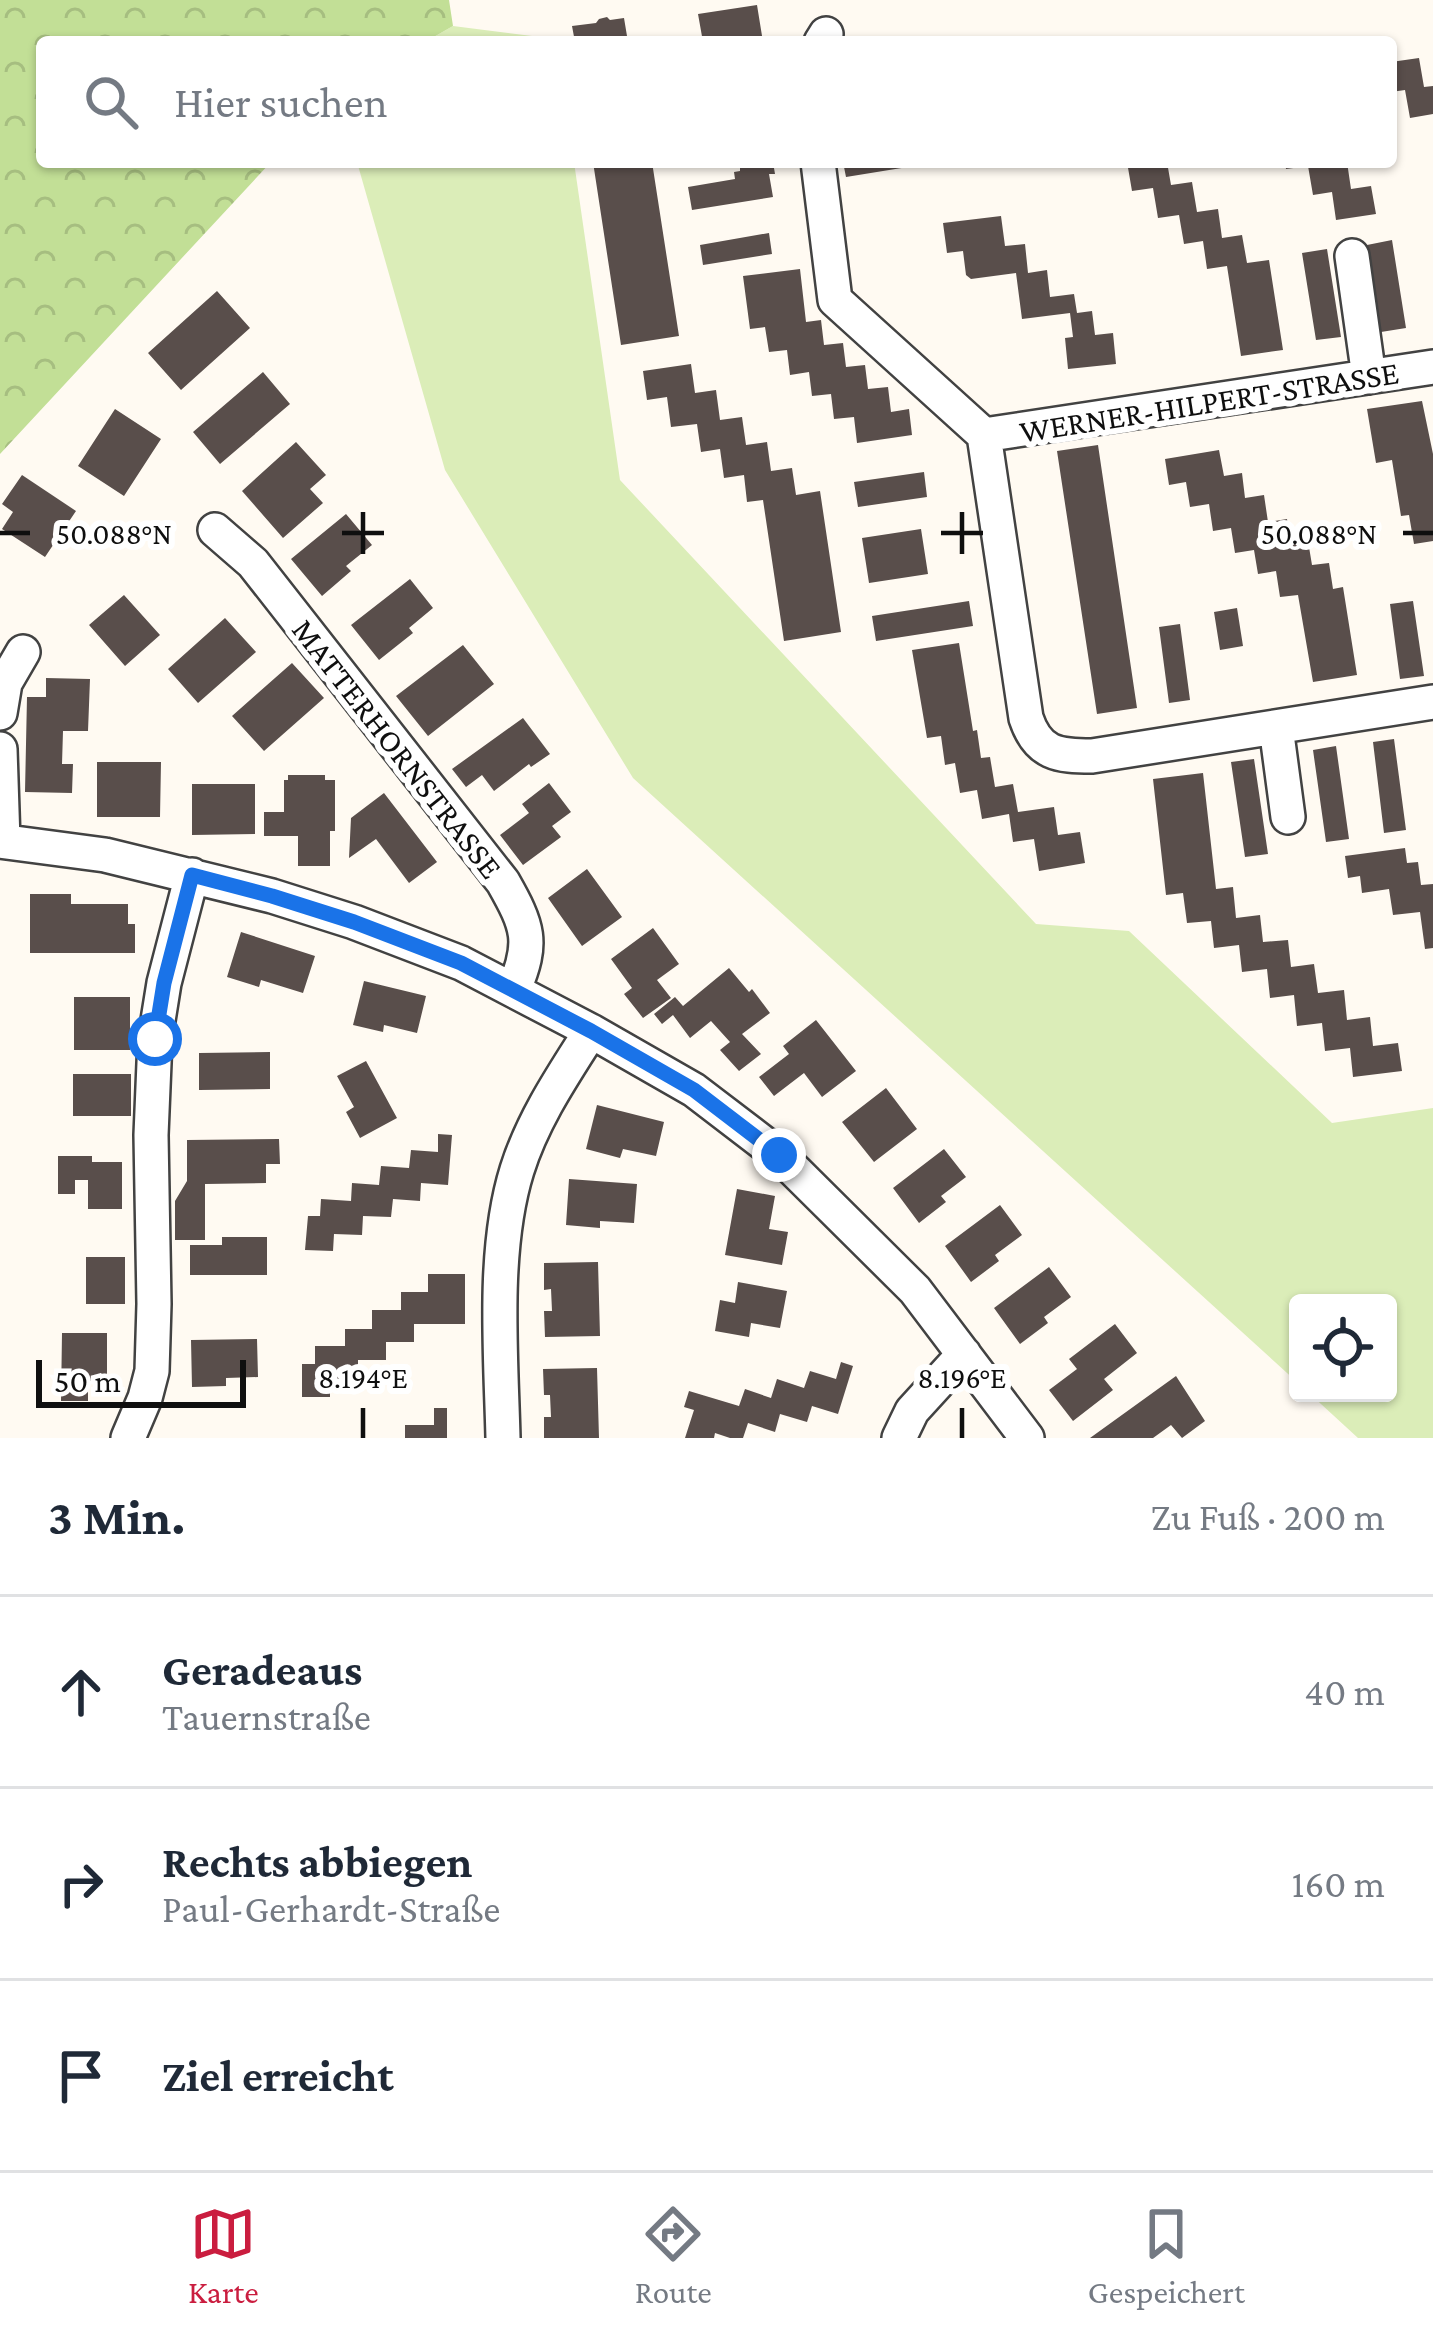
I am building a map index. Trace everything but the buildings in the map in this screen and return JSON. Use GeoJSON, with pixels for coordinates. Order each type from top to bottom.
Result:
{"type":"FeatureCollection","features":[{"type":"Feature","properties":{"kind":"street","name":"WERNER-HILPERT-STRASSE"},"geometry":{"type":"LineString","coordinates":[[819,168],[835,300],[984,435],[1026,718],[1038,743],[1070,756],[1092,756],[1433,702]]}},
{"type":"Feature","properties":{"kind":"street"},"geometry":{"type":"LineString","coordinates":[[1352,256],[1369,377]]}},
{"type":"Feature","properties":{"kind":"street","name":"WERNER-HILPERT-STRASSE"},"geometry":{"type":"LineString","coordinates":[[984,435],[1433,368]]}},
{"type":"Feature","properties":{"kind":"street","name":"MATTERHORNSTRASSE"},"geometry":{"type":"LineString","coordinates":[[215,530],[253,562],[503,882],[526,925],[529,944],[514,989]]}},
{"type":"Feature","properties":{"kind":"street"},"geometry":{"type":"LineString","coordinates":[[0,713],[5,682],[23,652]]}},
{"type":"Feature","properties":{"kind":"street"},"geometry":{"type":"LineString","coordinates":[[1276,727],[1288,817]]}},
{"type":"Feature","properties":{"kind":"street"},"geometry":{"type":"LineString","coordinates":[[0,749],[1,841],[105,855],[272,896],[354,922],[514,989],[694,1090],[779,1155],[916,1290],[1027,1438]]}},
{"type":"Feature","properties":{"kind":"street"},"geometry":{"type":"LineString","coordinates":[[128,1438],[152,1371],[155,1039],[192,875]]}},
{"type":"Feature","properties":{"kind":"street"},"geometry":{"type":"LineString","coordinates":[[503,1438],[502,1250],[507,1213],[528,1139],[591,1031]]}},
{"type":"Feature","properties":{"kind":"street"},"geometry":{"type":"LineString","coordinates":[[899,1438],[913,1412],[964,1354]]}},
{"type":"Feature","properties":{"kind":"green space"},"geometry":{"type":"Polygon","coordinates":[[[0,0],[449,0],[453,26],[436,36],[36,36],[36,168],[265,168],[0,454],[0,0]]]}},
{"type":"Feature","properties":{"kind":"green space"},"geometry":{"type":"Polygon","coordinates":[[[453,26],[532,36],[436,36],[453,26]]]}},
{"type":"Feature","properties":{"kind":"green space"},"geometry":{"type":"Polygon","coordinates":[[[359,168],[575,168],[620,480],[1036,924],[1129,931],[1332,1123],[1433,1108],[1433,1438],[1358,1438],[1319,1402],[1397,1402],[1397,1294],[1289,1294],[1289,1375],[633,778],[445,470],[359,168]]]}},
{"type":"Feature","properties":{"kind":"route"},"geometry":{"type":"LineString","coordinates":[[155,1039],[192,875],[354,922],[461,963],[694,1090],[779,1155]]}}]}
